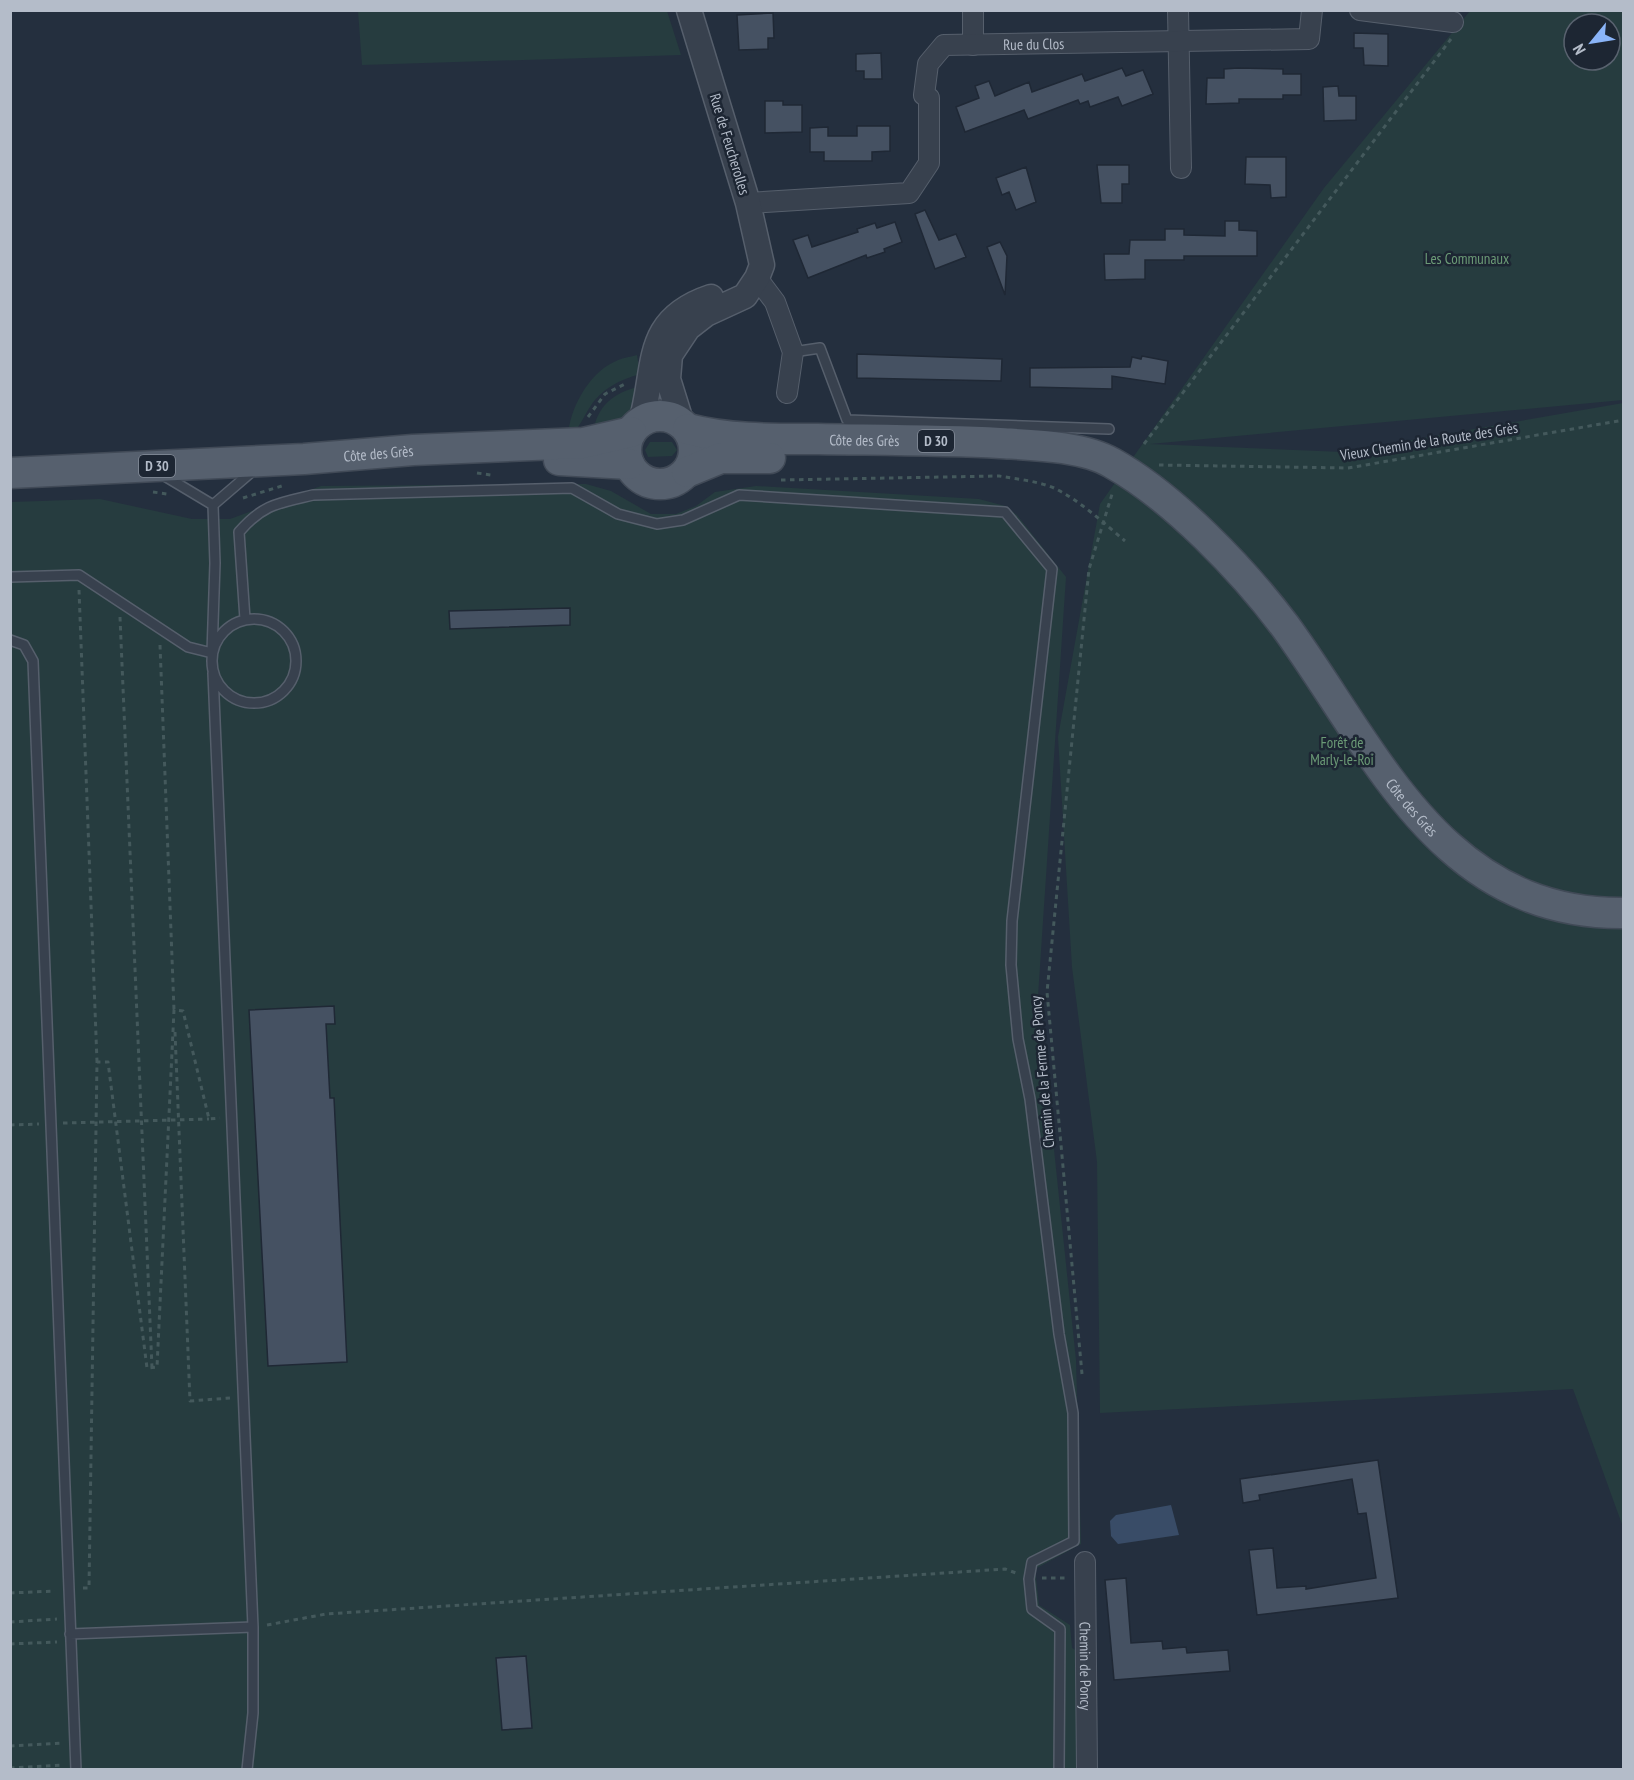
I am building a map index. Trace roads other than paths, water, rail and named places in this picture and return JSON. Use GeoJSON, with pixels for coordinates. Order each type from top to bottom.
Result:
{"type":"FeatureCollection","features":[{"type":"Feature","properties":{"kind":"main road"},"geometry":{"type":"LineString","coordinates":[[658,415],[670,417],[685,427],[695,451],[687,472],[678,480],[656,484],[636,474],[629,464],[626,442],[636,427],[658,415]]}},
{"type":"Feature","properties":{"kind":"main road","name":"Côte des Grès"},"geometry":{"type":"LineString","coordinates":[[10,473],[304,459],[413,450],[583,443],[636,427]]}},
{"type":"Feature","properties":{"kind":"main road","name":"Côte des Grès"},"geometry":{"type":"LineString","coordinates":[[685,427],[751,439],[961,441],[1054,446],[1110,461],[1169,503],[1229,562],[1284,625],[1392,786],[1438,839],[1478,869],[1513,891],[1567,907],[1602,913],[1623,913]]}},
{"type":"Feature","properties":{"kind":"main road","name":"Côte des Grès"},"geometry":{"type":"LineString","coordinates":[[687,472],[721,458],[936,460],[1026,457],[1066,460],[1117,477],[1169,503]]}},
{"type":"Feature","properties":{"kind":"main road","name":"Côte des Grès"},"geometry":{"type":"LineString","coordinates":[[304,459],[583,460],[629,464]]}},
{"type":"Feature","properties":{"kind":"street","name":"Rue de Feucherolles"},"geometry":{"type":"LineString","coordinates":[[688,10],[748,203],[762,265],[755,280]]}},
{"type":"Feature","properties":{"kind":"street"},"geometry":{"type":"LineString","coordinates":[[973,10],[973,45]]}},
{"type":"Feature","properties":{"kind":"street"},"geometry":{"type":"LineString","coordinates":[[1178,10],[1181,168]]}},
{"type":"Feature","properties":{"kind":"street","name":"Rue du Clos"},"geometry":{"type":"LineString","coordinates":[[748,203],[909,193],[929,163],[929,98],[924,94],[927,64],[944,45],[1310,39],[1312,10]]}},
{"type":"Feature","properties":{"kind":"street"},"geometry":{"type":"LineString","coordinates":[[1360,10],[1456,26]]}},
{"type":"Feature","properties":{"kind":"street"},"geometry":{"type":"LineString","coordinates":[[755,280],[775,302],[793,352],[787,393]]}},
{"type":"Feature","properties":{"kind":"street"},"geometry":{"type":"LineString","coordinates":[[685,427],[668,379],[670,355],[688,328],[706,314],[745,296],[755,280]]}},
{"type":"Feature","properties":{"kind":"street"},"geometry":{"type":"LineString","coordinates":[[636,427],[658,337],[674,317],[696,302],[755,280]]}},
{"type":"Feature","properties":{"kind":"street","name":"Chemin de Poncy"},"geometry":{"type":"LineString","coordinates":[[1085,1570],[1087,1770]]}},
{"type":"Feature","properties":{"kind":"lane"},"geometry":{"type":"LineString","coordinates":[[793,352],[820,348],[847,420],[1109,429]]}},
{"type":"Feature","properties":{"kind":"lane"},"geometry":{"type":"LineString","coordinates":[[213,505],[264,461]]}},
{"type":"Feature","properties":{"kind":"lane"},"geometry":{"type":"LineString","coordinates":[[148,466],[213,505]]}},
{"type":"Feature","properties":{"kind":"lane"},"geometry":{"type":"LineString","coordinates":[[244,619],[239,532],[255,514],[277,504],[313,495],[572,488],[618,514],[657,524],[683,520],[739,495],[1005,512],[1052,569],[1013,909],[1011,965],[1018,1040],[1030,1099],[1059,1334],[1073,1413],[1074,1541],[1032,1562],[1029,1579],[1032,1609],[1060,1629],[1059,1770]]}},
{"type":"Feature","properties":{"kind":"lane"},"geometry":{"type":"LineString","coordinates":[[213,505],[215,563],[212,653],[253,1627],[253,1713],[247,1770]]}},
{"type":"Feature","properties":{"kind":"lane"},"geometry":{"type":"LineString","coordinates":[[10,577],[79,575],[188,647],[212,653]]}},
{"type":"Feature","properties":{"kind":"lane"},"geometry":{"type":"LineString","coordinates":[[212,653],[223,631],[244,619],[270,621],[290,637],[296,658],[292,680],[279,696],[270,700],[250,703],[227,694],[213,674]]}},
{"type":"Feature","properties":{"kind":"lane"},"geometry":{"type":"LineString","coordinates":[[10,640],[24,645],[33,661],[76,1767]]}},
{"type":"Feature","properties":{"kind":"lane"},"geometry":{"type":"LineString","coordinates":[[71,1638],[253,1627]]}},
{"type":"Feature","properties":{"kind":"water"},"geometry":{"type":"Polygon","coordinates":[[[1171,1505],[1179,1535],[1118,1544],[1111,1536],[1110,1521],[1116,1515],[1171,1505]]]}},
{"type":"Feature","properties":{"kind":"park label","name":"Les Communaux"},"geometry":{"type":"Point","coordinates":[1467,258]}},
{"type":"Feature","properties":{"kind":"park label","name":"Forêt de Marly-le-Roi"},"geometry":{"type":"Point","coordinates":[1342,750]}}]}
